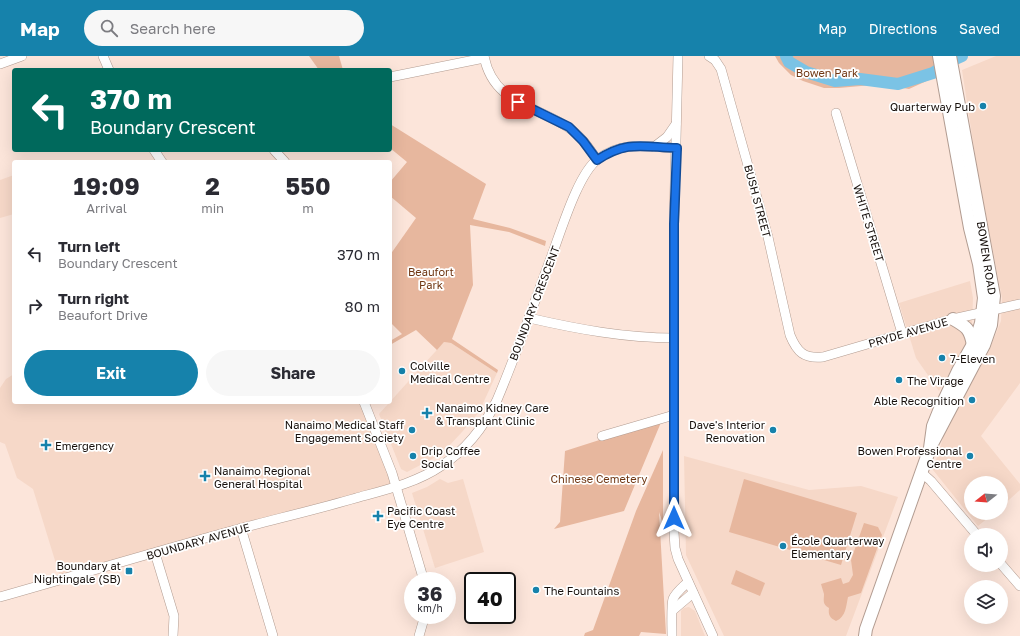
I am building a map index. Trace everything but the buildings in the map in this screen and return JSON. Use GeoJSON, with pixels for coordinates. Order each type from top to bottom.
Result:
{"type":"FeatureCollection","features":[{"type":"Feature","properties":{"kind":"main road","name":"BOWEN ROAD"},"geometry":{"type":"LineString","coordinates":[[930,448],[933,426],[939,411],[958,371],[973,345],[988,311],[994,288],[945,58]]}},
{"type":"Feature","properties":{"kind":"main road","name":"BOWEN ROAD"},"geometry":{"type":"LineString","coordinates":[[864,634],[930,448],[984,345],[991,324],[988,311]]}},
{"type":"Feature","properties":{"kind":"main road"},"geometry":{"type":"LineString","coordinates":[[953,319],[968,329],[973,345]]}},
{"type":"Feature","properties":{"kind":"street"},"geometry":{"type":"LineString","coordinates":[[0,64],[22,56]]}},
{"type":"Feature","properties":{"kind":"street"},"geometry":{"type":"LineString","coordinates":[[102,56],[108,68]]}},
{"type":"Feature","properties":{"kind":"street"},"geometry":{"type":"LineString","coordinates":[[678,56],[674,224],[674,532],[675,548],[678,559],[713,636]]}},
{"type":"Feature","properties":{"kind":"street","name":"BUSH STREET"},"geometry":{"type":"LineString","coordinates":[[709,56],[716,60],[721,70],[768,237],[790,335],[797,350]]}},
{"type":"Feature","properties":{"kind":"street"},"geometry":{"type":"LineString","coordinates":[[392,77],[484,57],[491,77],[504,93],[513,100],[569,127],[583,141],[597,160]]}},
{"type":"Feature","properties":{"kind":"street","name":"WHITE STREET"},"geometry":{"type":"LineString","coordinates":[[836,113],[902,333]]}},
{"type":"Feature","properties":{"kind":"street"},"geometry":{"type":"LineString","coordinates":[[654,147],[667,137],[677,122]]}},
{"type":"Feature","properties":{"kind":"street","name":"BOUNDARY CRESCENT"},"geometry":{"type":"LineString","coordinates":[[396,486],[417,479],[440,467],[463,449],[479,431],[497,400],[581,180],[586,172],[597,160],[616,149],[626,146],[677,148]]}},
{"type":"Feature","properties":{"kind":"street"},"geometry":{"type":"LineString","coordinates":[[276,152],[283,160]]}},
{"type":"Feature","properties":{"kind":"street","name":"PRYDE AVENUE"},"geometry":{"type":"LineString","coordinates":[[797,350],[810,357],[823,357],[953,319],[1020,304]]}},
{"type":"Feature","properties":{"kind":"street"},"geometry":{"type":"LineString","coordinates":[[529,318],[616,335],[674,338]]}},
{"type":"Feature","properties":{"kind":"street"},"geometry":{"type":"LineString","coordinates":[[365,404],[396,486],[421,572]]}},
{"type":"Feature","properties":{"kind":"street"},"geometry":{"type":"LineString","coordinates":[[602,436],[674,415]]}},
{"type":"Feature","properties":{"kind":"street"},"geometry":{"type":"LineString","coordinates":[[921,472],[931,481],[971,528]]}},
{"type":"Feature","properties":{"kind":"street","name":"BOUNDARY AVENUE"},"geometry":{"type":"LineString","coordinates":[[0,597],[242,528],[301,514],[396,486]]}},
{"type":"Feature","properties":{"kind":"street"},"geometry":{"type":"LineString","coordinates":[[242,528],[273,636]]}},
{"type":"Feature","properties":{"kind":"street"},"geometry":{"type":"LineString","coordinates":[[155,553],[174,616],[173,636]]}},
{"type":"Feature","properties":{"kind":"street"},"geometry":{"type":"LineString","coordinates":[[1008,572],[1020,586]]}},
{"type":"Feature","properties":{"kind":"street"},"geometry":{"type":"LineString","coordinates":[[672,636],[673,610],[671,603],[674,597],[688,582]]}},
{"type":"Feature","properties":{"kind":"street"},"geometry":{"type":"LineString","coordinates":[[673,610],[693,594]]}},
{"type":"Feature","properties":{"kind":"street"},"geometry":{"type":"LineString","coordinates":[[419,636],[422,624]]}},
{"type":"Feature","properties":{"kind":"shaded area"},"geometry":{"type":"Polygon","coordinates":[[[996,56],[1020,56],[1020,383],[981,436],[1020,484],[1020,490],[1008,501],[1008,476],[964,476],[964,509],[933,470],[945,432],[988,353],[1001,321],[1002,298],[977,168],[962,70],[996,56]]]}},
{"type":"Feature","properties":{"kind":"shaded area"},"geometry":{"type":"Polygon","coordinates":[[[12,176],[12,215],[0,218],[0,180],[12,176]]]}},
{"type":"Feature","properties":{"kind":"shaded area"},"geometry":{"type":"Polygon","coordinates":[[[970,281],[973,298],[972,326],[965,346],[939,391],[916,358],[899,303],[970,281]]]}},
{"type":"Feature","properties":{"kind":"shaded area"},"geometry":{"type":"Polygon","coordinates":[[[444,342],[451,343],[497,373],[479,412],[462,432],[447,448],[432,459],[407,472],[401,469],[379,414],[388,404],[392,404],[392,400],[444,342]]]}},
{"type":"Feature","properties":{"kind":"shaded area","name":"Nanaimo Regional General Hospital"},"geometry":{"type":"Polygon","coordinates":[[[12,375],[12,404],[365,404],[396,486],[61,580],[33,489],[17,478],[5,444],[0,442],[0,388],[6,379],[12,375]]]}},
{"type":"Feature","properties":{"kind":"shaded area","name":"École Quarterway Elementary"},"geometry":{"type":"Polygon","coordinates":[[[684,456],[809,490],[861,486],[898,497],[846,636],[724,636],[686,555],[684,456]]]}},
{"type":"Feature","properties":{"kind":"shaded area"},"geometry":{"type":"Polygon","coordinates":[[[440,479],[448,483],[463,479],[484,552],[435,568],[412,493],[427,487],[440,479]]]}},
{"type":"Feature","properties":{"kind":"shaded area"},"geometry":{"type":"Polygon","coordinates":[[[973,520],[985,520],[978,526],[973,520]]]}},
{"type":"Feature","properties":{"kind":"shaded area"},"geometry":{"type":"Polygon","coordinates":[[[689,607],[695,611],[705,636],[681,636],[681,611],[684,608],[689,607]]]}},
{"type":"Feature","properties":{"kind":"green space"},"geometry":{"type":"Polygon","coordinates":[[[309,56],[339,56],[342,68],[318,68],[309,56]]]}},
{"type":"Feature","properties":{"kind":"green space","name":"Bowen Park"},"geometry":{"type":"Polygon","coordinates":[[[775,56],[937,56],[942,74],[909,89],[872,85],[824,88],[791,75],[779,63],[775,56]]]}},
{"type":"Feature","properties":{"kind":"green space","name":"Beaufort Park"},"geometry":{"type":"Polygon","coordinates":[[[392,125],[486,184],[473,219],[510,228],[546,241],[545,246],[509,232],[470,225],[473,285],[452,339],[498,370],[497,373],[451,343],[444,342],[437,350],[416,330],[392,344],[392,340],[402,334],[392,324],[392,252],[416,218],[392,198],[392,180],[407,162],[392,150],[392,125]]]}},
{"type":"Feature","properties":{"kind":"green space","name":"Chinese Cemetery"},"geometry":{"type":"Polygon","coordinates":[[[662,420],[624,511],[554,529],[560,522],[565,451],[662,420]]]}},
{"type":"Feature","properties":{"kind":"green space"},"geometry":{"type":"Polygon","coordinates":[[[663,450],[663,524],[659,512],[666,634],[641,632],[639,636],[584,636],[585,633],[593,630],[636,511],[663,450]]]}},
{"type":"Feature","properties":{"kind":"green space"},"geometry":{"type":"Polygon","coordinates":[[[744,479],[857,513],[841,565],[729,532],[744,479]]]}},
{"type":"Feature","properties":{"kind":"green space"},"geometry":{"type":"Polygon","coordinates":[[[864,523],[878,527],[882,535],[861,593],[848,597],[844,614],[836,621],[830,616],[829,608],[824,603],[824,594],[821,584],[841,578],[843,584],[849,582],[853,575],[851,560],[864,523]]]}},
{"type":"Feature","properties":{"kind":"green space"},"geometry":{"type":"Polygon","coordinates":[[[736,570],[765,583],[760,596],[731,584],[736,570]]]}},
{"type":"Feature","properties":{"kind":"waterway"},"geometry":{"type":"LineString","coordinates":[[786,56],[789,62],[806,72],[835,81],[860,79],[898,84],[933,73],[962,56]]}},
{"type":"Feature","properties":{"kind":"place","name":"Quarterway Pub"},"geometry":{"type":"Point","coordinates":[983,106]}},
{"type":"Feature","properties":{"kind":"place","name":"7-Eleven"},"geometry":{"type":"Point","coordinates":[942,358]}},
{"type":"Feature","properties":{"kind":"place","name":"Colville Medical Centre"},"geometry":{"type":"Point","coordinates":[402,371]}},
{"type":"Feature","properties":{"kind":"place","name":"The Virage"},"geometry":{"type":"Point","coordinates":[899,380]}},
{"type":"Feature","properties":{"kind":"place","name":"Able Recognition"},"geometry":{"type":"Point","coordinates":[972,400]}},
{"type":"Feature","properties":{"kind":"place","name":"Nanaimo Kidney Care & Transplant Clinic"},"geometry":{"type":"Point","coordinates":[427,413]}},
{"type":"Feature","properties":{"kind":"place","name":"Nanaimo Medical Staff Engagement Society"},"geometry":{"type":"Point","coordinates":[412,430]}},
{"type":"Feature","properties":{"kind":"place","name":"Dave's Interior Renovation"},"geometry":{"type":"Point","coordinates":[773,430]}},
{"type":"Feature","properties":{"kind":"place","name":"Emergency"},"geometry":{"type":"Point","coordinates":[46,445]}},
{"type":"Feature","properties":{"kind":"place","name":"Drip Coffee Social"},"geometry":{"type":"Point","coordinates":[413,456]}},
{"type":"Feature","properties":{"kind":"place","name":"Bowen Professional Centre"},"geometry":{"type":"Point","coordinates":[970,456]}},
{"type":"Feature","properties":{"kind":"place","name":"Nanaimo Regional General Hospital"},"geometry":{"type":"Point","coordinates":[205,476]}},
{"type":"Feature","properties":{"kind":"place","name":"Pacific Coast Eye Centre"},"geometry":{"type":"Point","coordinates":[378,516]}},
{"type":"Feature","properties":{"kind":"place","name":"École Quarterway Elementary"},"geometry":{"type":"Point","coordinates":[783,546]}},
{"type":"Feature","properties":{"kind":"place","name":"Boundary at Nightingale (SB)"},"geometry":{"type":"Point","coordinates":[129,571]}},
{"type":"Feature","properties":{"kind":"place","name":"The Fountains"},"geometry":{"type":"Point","coordinates":[536,590]}},
{"type":"Feature","properties":{"kind":"route"},"geometry":{"type":"LineString","coordinates":[[518,102],[569,127],[583,141],[597,160],[616,149],[626,146],[677,148],[674,224],[674,518]]}}]}
